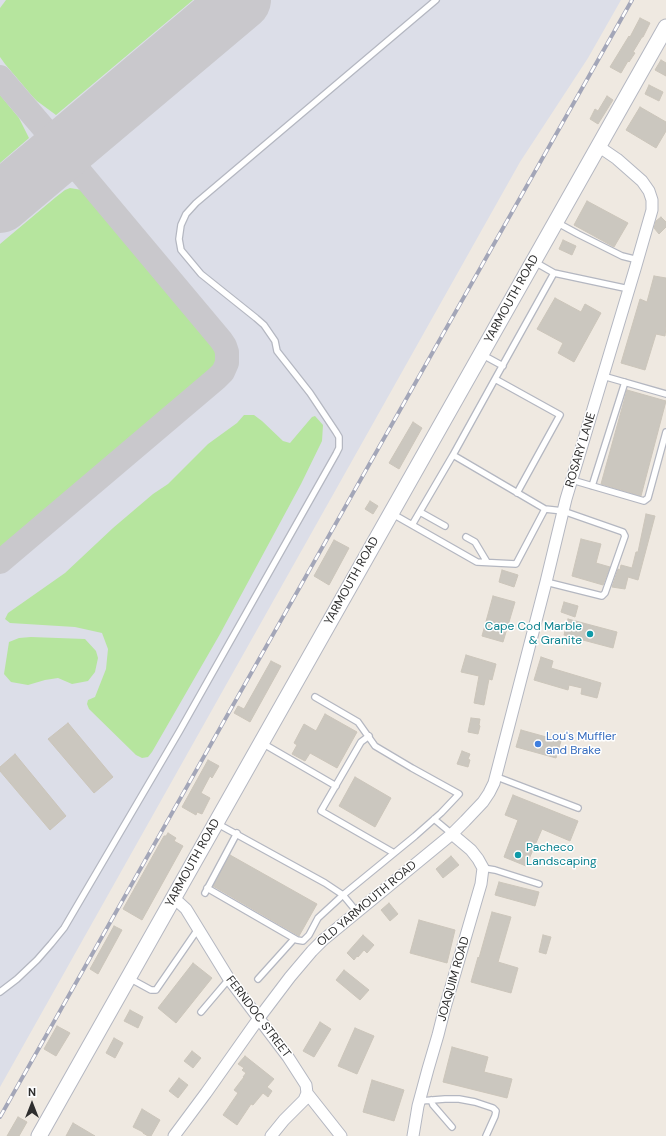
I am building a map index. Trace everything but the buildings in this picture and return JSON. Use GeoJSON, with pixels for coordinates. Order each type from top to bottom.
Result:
{"type":"FeatureCollection","features":[{"type":"Feature","properties":{"kind":"main road","name":"YARMOUTH ROAD"},"geometry":{"type":"LineString","coordinates":[[39,1136],[666,27]]}},
{"type":"Feature","properties":{"kind":"street","name":"ROSARY LANE"},"geometry":{"type":"LineString","coordinates":[[496,777],[563,511],[652,210],[652,200],[649,191],[642,181],[617,159],[598,146]]}},
{"type":"Feature","properties":{"kind":"street","name":"OLD YARMOUTH ROAD"},"geometry":{"type":"LineString","coordinates":[[174,1136],[259,1018],[312,951],[322,940],[452,834],[483,802],[492,788],[496,777]]}},
{"type":"Feature","properties":{"kind":"street"},"geometry":{"type":"LineString","coordinates":[[452,834],[471,850],[483,868]]}},
{"type":"Feature","properties":{"kind":"street","name":"JOAQUIM ROAD"},"geometry":{"type":"LineString","coordinates":[[413,1136],[425,1101],[446,1006],[479,894],[483,868]]}},
{"type":"Feature","properties":{"kind":"street","name":"FERNDOC STREET"},"geometry":{"type":"LineString","coordinates":[[174,898],[186,909],[229,979],[301,1076],[306,1085],[307,1093],[341,1136]]}},
{"type":"Feature","properties":{"kind":"street"},"geometry":{"type":"LineString","coordinates":[[271,1136],[284,1120],[304,1100],[307,1093]]}},
{"type":"Feature","properties":{"kind":"lane"},"geometry":{"type":"LineString","coordinates":[[0,992],[17,979],[37,960],[64,928],[179,732],[338,448],[339,437],[336,432],[310,393],[277,351],[274,341],[264,326],[201,274],[181,250],[179,240],[181,226],[186,214],[196,203],[436,0]]}},
{"type":"Feature","properties":{"kind":"lane"},"geometry":{"type":"LineString","coordinates":[[556,222],[622,256],[638,260]]}},
{"type":"Feature","properties":{"kind":"lane"},"geometry":{"type":"LineString","coordinates":[[533,261],[554,273],[629,289]]}},
{"type":"Feature","properties":{"kind":"lane"},"geometry":{"type":"LineString","coordinates":[[412,525],[503,366],[554,273]]}},
{"type":"Feature","properties":{"kind":"lane"},"geometry":{"type":"LineString","coordinates":[[481,354],[503,366]]}},
{"type":"Feature","properties":{"kind":"lane"},"geometry":{"type":"LineString","coordinates":[[603,376],[666,394]]}},
{"type":"Feature","properties":{"kind":"lane"},"geometry":{"type":"LineString","coordinates":[[495,379],[560,415],[517,493]]}},
{"type":"Feature","properties":{"kind":"lane"},"geometry":{"type":"LineString","coordinates":[[592,486],[625,382]]}},
{"type":"Feature","properties":{"kind":"lane"},"geometry":{"type":"LineString","coordinates":[[572,480],[644,501],[648,498],[666,432]]}},
{"type":"Feature","properties":{"kind":"lane"},"geometry":{"type":"LineString","coordinates":[[452,455],[545,509],[563,511],[623,532],[625,536],[605,593],[602,596],[546,582]]}},
{"type":"Feature","properties":{"kind":"lane"},"geometry":{"type":"LineString","coordinates":[[391,513],[477,562],[516,564],[545,509]]}},
{"type":"Feature","properties":{"kind":"lane"},"geometry":{"type":"LineString","coordinates":[[420,512],[445,526]]}},
{"type":"Feature","properties":{"kind":"lane"},"geometry":{"type":"LineString","coordinates":[[466,537],[475,542],[487,562]]}},
{"type":"Feature","properties":{"kind":"lane"},"geometry":{"type":"LineString","coordinates":[[237,834],[206,891],[300,941],[306,939],[318,918],[343,895],[434,819],[459,794],[375,746],[358,722],[315,697]]}},
{"type":"Feature","properties":{"kind":"lane"},"geometry":{"type":"LineString","coordinates":[[368,736],[361,742],[321,811],[394,853]]}},
{"type":"Feature","properties":{"kind":"lane"},"geometry":{"type":"LineString","coordinates":[[261,743],[336,786]]}},
{"type":"Feature","properties":{"kind":"lane"},"geometry":{"type":"LineString","coordinates":[[496,777],[578,808]]}},
{"type":"Feature","properties":{"kind":"lane"},"geometry":{"type":"LineString","coordinates":[[434,819],[452,834]]}},
{"type":"Feature","properties":{"kind":"lane"},"geometry":{"type":"LineString","coordinates":[[216,822],[325,883],[343,895],[357,912]]}},
{"type":"Feature","properties":{"kind":"lane"},"geometry":{"type":"LineString","coordinates":[[483,868],[495,870],[539,884]]}},
{"type":"Feature","properties":{"kind":"lane"},"geometry":{"type":"LineString","coordinates":[[129,978],[150,990],[156,990],[198,929]]}},
{"type":"Feature","properties":{"kind":"lane"},"geometry":{"type":"LineString","coordinates":[[258,979],[294,939]]}},
{"type":"Feature","properties":{"kind":"lane"},"geometry":{"type":"LineString","coordinates":[[201,1012],[229,979]]}},
{"type":"Feature","properties":{"kind":"lane"},"geometry":{"type":"LineString","coordinates":[[425,1101],[459,1099],[493,1108],[496,1111],[486,1136]]}},
{"type":"Feature","properties":{"kind":"lane"},"geometry":{"type":"LineString","coordinates":[[425,1101],[433,1105],[452,1128]]}},
{"type":"Feature","properties":{"kind":"shaded area"},"geometry":{"type":"Polygon","coordinates":[[[0,0],[621,0],[588,58],[520,162],[0,1087],[0,0]]]}},
{"type":"Feature","properties":{"kind":"green space"},"geometry":{"type":"Polygon","coordinates":[[[6,0],[193,0],[56,115],[33,97],[0,57],[0,8],[6,0]]]}},
{"type":"Feature","properties":{"kind":"green space"},"geometry":{"type":"Polygon","coordinates":[[[0,95],[19,118],[29,138],[0,163],[0,95]]]}},
{"type":"Feature","properties":{"kind":"green space"},"geometry":{"type":"Polygon","coordinates":[[[70,188],[82,190],[96,204],[215,344],[219,352],[219,359],[216,367],[206,378],[0,551],[0,244],[56,197],[70,188]]]}},
{"type":"Feature","properties":{"kind":"green space"},"geometry":{"type":"Polygon","coordinates":[[[244,415],[254,415],[283,441],[290,443],[312,417],[315,416],[323,425],[322,441],[301,484],[220,634],[152,752],[148,757],[142,758],[136,755],[89,709],[87,704],[88,700],[95,697],[106,669],[108,649],[102,633],[75,627],[10,623],[5,619],[8,613],[65,573],[113,528],[153,494],[168,484],[208,444],[237,423],[244,415]]]}},
{"type":"Feature","properties":{"kind":"green space"},"geometry":{"type":"Polygon","coordinates":[[[19,638],[85,639],[96,651],[98,658],[95,672],[88,681],[72,684],[58,678],[28,685],[11,682],[4,674],[9,642],[19,638]]]}},
{"type":"Feature","properties":{"kind":"taxiway"},"geometry":{"type":"LineString","coordinates":[[0,77],[47,132],[54,137],[65,139],[83,133]]}},
{"type":"Feature","properties":{"kind":"taxiway"},"geometry":{"type":"LineString","coordinates":[[0,562],[217,378],[223,372],[227,363],[227,352],[221,340],[81,173],[77,165],[76,153],[83,133]]}},
{"type":"Feature","properties":{"kind":"taxiway"},"geometry":{"type":"LineString","coordinates":[[43,167],[63,165],[72,167],[81,173]]}},
{"type":"Feature","properties":{"kind":"runway"},"geometry":{"type":"LineString","coordinates":[[0,203],[241,0]]}},
{"type":"Feature","properties":{"kind":"railway"},"geometry":{"type":"LineString","coordinates":[[0,1117],[632,0]]}},
{"type":"Feature","properties":{"kind":"place","name":"Cape Cod Marble & Granite"},"geometry":{"type":"Point","coordinates":[590,634]}},
{"type":"Feature","properties":{"kind":"place","name":"Lou's Muffler and Brake"},"geometry":{"type":"Point","coordinates":[538,744]}},
{"type":"Feature","properties":{"kind":"place","name":"Pacheco Landscaping"},"geometry":{"type":"Point","coordinates":[518,855]}}]}
